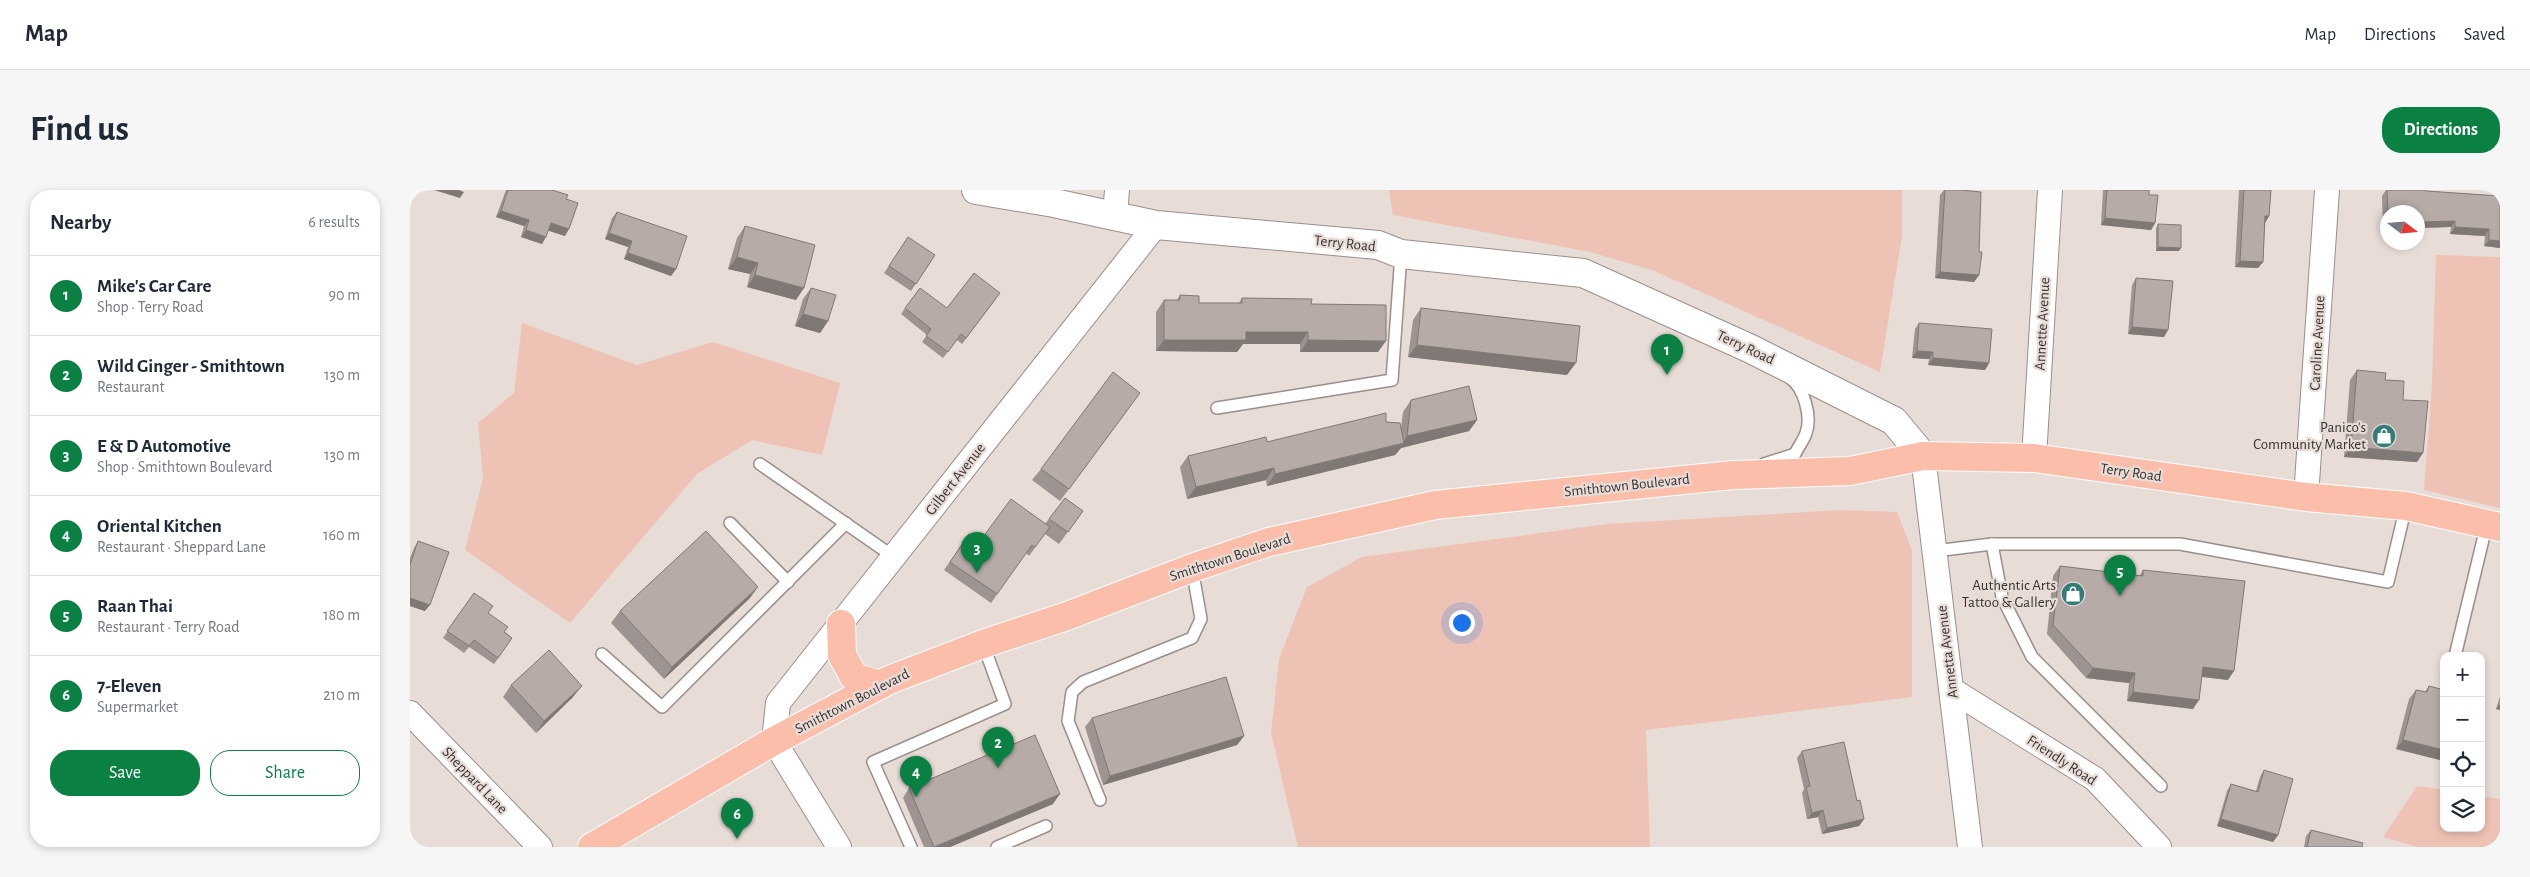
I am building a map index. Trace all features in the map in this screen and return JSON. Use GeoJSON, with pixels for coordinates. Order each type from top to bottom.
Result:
{"type":"FeatureCollection","features":[{"type":"Feature","properties":{"kind":"main road","name":"Terry Road"},"geometry":{"type":"LineString","coordinates":[[1923,456],[2034,458],[2306,497],[2406,506],[2494,525]]}},
{"type":"Feature","properties":{"kind":"main road","name":"Smithtown Boulevard"},"geometry":{"type":"LineString","coordinates":[[592,847],[774,741],[880,685],[983,644],[1067,616],[1192,568],[1269,542],[1435,505],[1733,475],[1850,471],[1923,456]]}},
{"type":"Feature","properties":{"kind":"main road"},"geometry":{"type":"LineString","coordinates":[[840,624],[842,655],[854,677],[880,685]]}},
{"type":"Feature","properties":{"kind":"street","name":"Terry Road"},"geometry":{"type":"LineString","coordinates":[[976,190],[1116,203],[1156,225],[1378,245],[1401,254],[1583,273],[1750,349],[1894,421],[1923,456]]}},
{"type":"Feature","properties":{"kind":"street","name":"Annette Avenue"},"geometry":{"type":"LineString","coordinates":[[2034,458],[2050,190]]}},
{"type":"Feature","properties":{"kind":"street","name":"Caroline Avenue"},"geometry":{"type":"LineString","coordinates":[[2306,497],[2326,190]]}},
{"type":"Feature","properties":{"kind":"street","name":"Gilbert Avenue"},"geometry":{"type":"LineString","coordinates":[[774,741],[778,703],[1156,225]]}},
{"type":"Feature","properties":{"kind":"street","name":"Annetta Avenue"},"geometry":{"type":"LineString","coordinates":[[1923,456],[1970,847]]}},
{"type":"Feature","properties":{"kind":"street","name":"Friendly Road"},"geometry":{"type":"LineString","coordinates":[[1952,690],[2095,779],[2159,847]]}},
{"type":"Feature","properties":{"kind":"street","name":"Sheppard Lane"},"geometry":{"type":"LineString","coordinates":[[410,713],[540,847]]}},
{"type":"Feature","properties":{"kind":"street"},"geometry":{"type":"LineString","coordinates":[[774,741],[838,847]]}},
{"type":"Feature","properties":{"kind":"lane"},"geometry":{"type":"LineString","coordinates":[[1218,408],[1392,380],[1401,254]]}},
{"type":"Feature","properties":{"kind":"lane"},"geometry":{"type":"LineString","coordinates":[[1733,475],[1795,454],[1807,432],[1806,406],[1794,380],[1750,349]]}},
{"type":"Feature","properties":{"kind":"lane"},"geometry":{"type":"LineString","coordinates":[[760,464],[894,557]]}},
{"type":"Feature","properties":{"kind":"lane"},"geometry":{"type":"LineString","coordinates":[[1935,551],[1992,544],[2180,544],[2388,582],[2406,506]]}},
{"type":"Feature","properties":{"kind":"lane"},"geometry":{"type":"LineString","coordinates":[[730,524],[788,582]]}},
{"type":"Feature","properties":{"kind":"lane"},"geometry":{"type":"LineString","coordinates":[[602,654],[662,707],[846,524]]}},
{"type":"Feature","properties":{"kind":"lane"},"geometry":{"type":"LineString","coordinates":[[2456,652],[2494,525]]}},
{"type":"Feature","properties":{"kind":"lane"},"geometry":{"type":"LineString","coordinates":[[1992,544],[2002,597],[2032,657],[2161,786]]}},
{"type":"Feature","properties":{"kind":"lane"},"geometry":{"type":"LineString","coordinates":[[1100,800],[1068,721],[1072,692],[1083,682],[1192,638],[1200,619],[1192,568]]}},
{"type":"Feature","properties":{"kind":"lane"},"geometry":{"type":"LineString","coordinates":[[911,847],[874,762],[1005,704],[983,644]]}},
{"type":"Feature","properties":{"kind":"lane"},"geometry":{"type":"LineString","coordinates":[[997,847],[1046,826]]}},
{"type":"Feature","properties":{"kind":"shaded area"},"geometry":{"type":"Polygon","coordinates":[[[1389,190],[1902,190],[1902,236],[1880,372],[1652,270],[1590,252],[1393,215],[1389,190]]]}},
{"type":"Feature","properties":{"kind":"shaded area"},"geometry":{"type":"Polygon","coordinates":[[[2436,255],[2500,257],[2500,508],[2424,490],[2432,385],[2436,255]]]}},
{"type":"Feature","properties":{"kind":"shaded area"},"geometry":{"type":"Polygon","coordinates":[[[522,323],[637,365],[713,342],[840,383],[822,455],[752,440],[697,474],[570,623],[465,550],[483,478],[478,423],[514,393],[522,323]]]}},
{"type":"Feature","properties":{"kind":"shaded area"},"geometry":{"type":"Polygon","coordinates":[[[1841,510],[1897,512],[1912,550],[1912,697],[1646,730],[1650,847],[1298,847],[1271,733],[1279,659],[1307,587],[1362,557],[1607,524],[1841,510]]]}},
{"type":"Feature","properties":{"kind":"shaded area"},"geometry":{"type":"Polygon","coordinates":[[[2417,786],[2440,789],[2440,832],[2485,832],[2485,797],[2500,799],[2500,847],[2417,847],[2383,837],[2417,786]]]}},
{"type":"Feature","properties":{"kind":"building"},"geometry":{"type":"Polygon","coordinates":[[[508,190],[552,190],[568,195],[566,199],[578,203],[569,229],[551,223],[546,237],[526,230],[529,220],[501,211],[508,190]]]}},
{"type":"Feature","properties":{"kind":"building"},"geometry":{"type":"Polygon","coordinates":[[[1945,190],[1981,192],[1979,252],[1982,252],[1979,275],[1940,272],[1945,190]]]}},
{"type":"Feature","properties":{"kind":"building"},"geometry":{"type":"Polygon","coordinates":[[[2107,190],[2149,190],[2149,195],[2158,195],[2155,223],[2105,218],[2107,190]]]}},
{"type":"Feature","properties":{"kind":"building"},"geometry":{"type":"Polygon","coordinates":[[[2244,190],[2271,190],[2269,216],[2265,216],[2263,262],[2240,261],[2244,190]]]}},
{"type":"Feature","properties":{"kind":"building"},"geometry":{"type":"Polygon","coordinates":[[[2387,190],[2426,190],[2500,196],[2500,241],[2489,240],[2489,229],[2455,227],[2455,221],[2425,222],[2425,205],[2388,205],[2387,190]]]}},
{"type":"Feature","properties":{"kind":"building"},"geometry":{"type":"Polygon","coordinates":[[[617,212],[687,236],[676,269],[628,253],[632,241],[609,233],[617,212]]]}},
{"type":"Feature","properties":{"kind":"building"},"geometry":{"type":"Polygon","coordinates":[[[2158,224],[2181,225],[2181,248],[2158,247],[2158,224]]]}},
{"type":"Feature","properties":{"kind":"building"},"geometry":{"type":"Polygon","coordinates":[[[745,226],[815,245],[804,288],[755,275],[758,263],[737,257],[745,226]]]}},
{"type":"Feature","properties":{"kind":"building"},"geometry":{"type":"Polygon","coordinates":[[[908,237],[935,255],[916,284],[889,266],[908,237]]]}},
{"type":"Feature","properties":{"kind":"building"},"geometry":{"type":"Polygon","coordinates":[[[974,273],[1000,293],[966,338],[961,334],[948,352],[926,336],[931,329],[905,308],[920,288],[947,308],[974,273]]]}},
{"type":"Feature","properties":{"kind":"building"},"geometry":{"type":"Polygon","coordinates":[[[2136,278],[2173,281],[2168,330],[2132,327],[2136,278]]]}},
{"type":"Feature","properties":{"kind":"building"},"geometry":{"type":"Polygon","coordinates":[[[811,288],[836,295],[828,321],[803,314],[811,288]]]}},
{"type":"Feature","properties":{"kind":"building"},"geometry":{"type":"Polygon","coordinates":[[[1180,295],[1199,296],[1199,303],[1242,303],[1242,298],[1312,299],[1311,304],[1386,305],[1386,341],[1308,340],[1308,332],[1246,332],[1246,340],[1164,340],[1164,300],[1180,300],[1180,295]]]}},
{"type":"Feature","properties":{"kind":"building"},"geometry":{"type":"Polygon","coordinates":[[[1421,308],[1580,326],[1576,363],[1417,345],[1421,308]]]}},
{"type":"Feature","properties":{"kind":"building"},"geometry":{"type":"Polygon","coordinates":[[[1919,323],[1992,329],[1989,363],[1933,358],[1933,352],[1917,351],[1919,323]]]}},
{"type":"Feature","properties":{"kind":"building"},"geometry":{"type":"Polygon","coordinates":[[[2357,370],[2386,373],[2385,380],[2404,381],[2403,400],[2428,401],[2423,453],[2351,447],[2357,370]]]}},
{"type":"Feature","properties":{"kind":"building"},"geometry":{"type":"Polygon","coordinates":[[[1113,372],[1140,393],[1069,489],[1041,469],[1113,372]]]}},
{"type":"Feature","properties":{"kind":"building"},"geometry":{"type":"Polygon","coordinates":[[[1469,386],[1477,420],[1407,436],[1411,400],[1469,386]]]}},
{"type":"Feature","properties":{"kind":"building"},"geometry":{"type":"Polygon","coordinates":[[[1386,413],[1386,422],[1400,423],[1404,443],[1275,474],[1274,468],[1196,487],[1188,456],[1266,437],[1267,442],[1386,413]]]}},
{"type":"Feature","properties":{"kind":"building"},"geometry":{"type":"Polygon","coordinates":[[[1065,498],[1083,511],[1068,532],[1049,519],[1065,498]]]}},
{"type":"Feature","properties":{"kind":"building"},"geometry":{"type":"Polygon","coordinates":[[[1011,499],[1050,527],[1035,547],[1032,545],[997,594],[950,562],[969,534],[980,541],[1011,499]]]}},
{"type":"Feature","properties":{"kind":"building"},"geometry":{"type":"Polygon","coordinates":[[[706,531],[758,587],[672,667],[620,611],[706,531]]]}},
{"type":"Feature","properties":{"kind":"building"},"geometry":{"type":"Polygon","coordinates":[[[418,541],[449,552],[430,605],[410,598],[410,565],[418,541]]]}},
{"type":"Feature","properties":{"kind":"building"},"geometry":{"type":"Polygon","coordinates":[[[2060,566],[2143,576],[2143,570],[2245,581],[2234,671],[2203,667],[2199,700],[2133,692],[2135,673],[2093,668],[2053,625],[2060,566]]]}},
{"type":"Feature","properties":{"kind":"building"},"geometry":{"type":"Polygon","coordinates":[[[474,593],[493,606],[488,613],[508,627],[504,632],[512,638],[498,658],[474,640],[469,646],[447,631],[474,593]]]}},
{"type":"Feature","properties":{"kind":"building"},"geometry":{"type":"Polygon","coordinates":[[[549,650],[582,686],[544,721],[511,685],[549,650]]]}},
{"type":"Feature","properties":{"kind":"building"},"geometry":{"type":"Polygon","coordinates":[[[1226,677],[1244,736],[1110,776],[1092,718],[1226,677]]]}},
{"type":"Feature","properties":{"kind":"building"},"geometry":{"type":"Polygon","coordinates":[[[2429,686],[2440,689],[2440,749],[2403,740],[2416,690],[2427,692],[2429,686]]]}},
{"type":"Feature","properties":{"kind":"building"},"geometry":{"type":"Polygon","coordinates":[[[1035,735],[1060,794],[934,847],[909,788],[1035,735]]]}},
{"type":"Feature","properties":{"kind":"building"},"geometry":{"type":"Polygon","coordinates":[[[1844,742],[1857,801],[1860,800],[1864,819],[1827,828],[1823,810],[1812,813],[1806,787],[1810,786],[1802,751],[1844,742]]]}},
{"type":"Feature","properties":{"kind":"building"},"geometry":{"type":"Polygon","coordinates":[[[2264,770],[2293,779],[2278,835],[2221,819],[2231,784],[2258,792],[2264,770]]]}},
{"type":"Feature","properties":{"kind":"building"},"geometry":{"type":"Polygon","coordinates":[[[2311,830],[2363,843],[2362,847],[2307,847],[2311,830]]]}},
{"type":"Feature","properties":{"kind":"place","name":"Mike's Car Care"},"geometry":{"type":"Point","coordinates":[1667,375]}},
{"type":"Feature","properties":{"kind":"place","name":"Panico's Community Market"},"geometry":{"type":"Point","coordinates":[2384,436]}},
{"type":"Feature","properties":{"kind":"place","name":"E & D Automotive"},"geometry":{"type":"Point","coordinates":[977,573]}},
{"type":"Feature","properties":{"kind":"place","name":"Authentic Arts Tattoo & Gallery"},"geometry":{"type":"Point","coordinates":[2073,594]}},
{"type":"Feature","properties":{"kind":"place","name":"Raan Thai"},"geometry":{"type":"Point","coordinates":[2120,596]}},
{"type":"Feature","properties":{"kind":"place","name":"Wild Ginger - Smithtown"},"geometry":{"type":"Point","coordinates":[998,768]}},
{"type":"Feature","properties":{"kind":"place","name":"Oriental Kitchen"},"geometry":{"type":"Point","coordinates":[916,797]}},
{"type":"Feature","properties":{"kind":"place","name":"7-Eleven"},"geometry":{"type":"Point","coordinates":[737,839]}}]}
